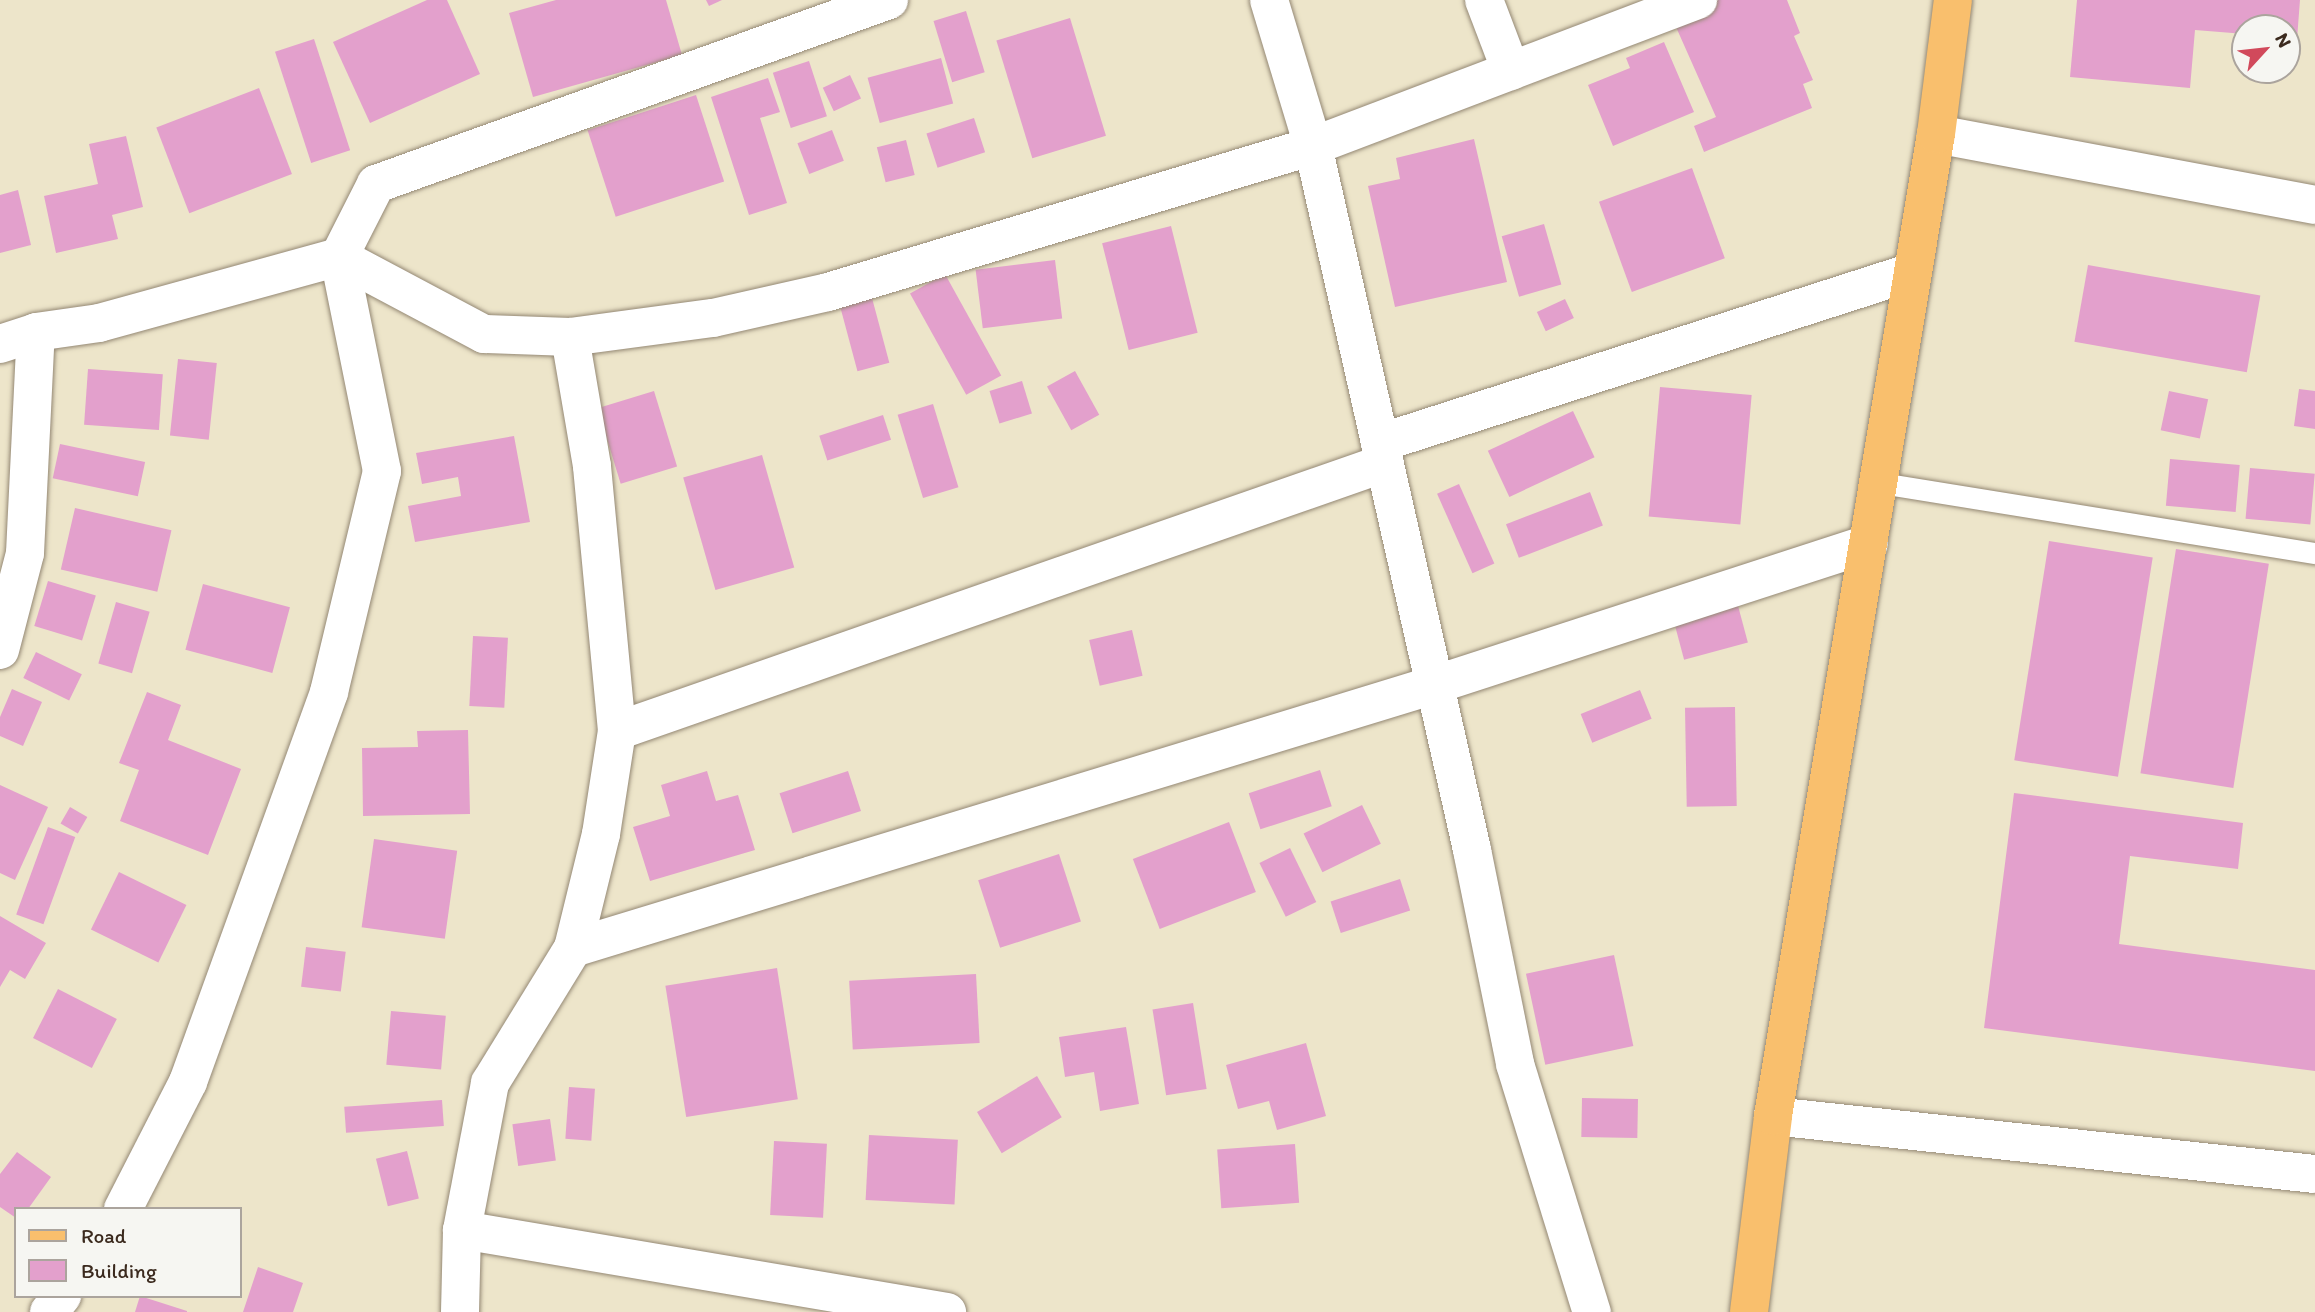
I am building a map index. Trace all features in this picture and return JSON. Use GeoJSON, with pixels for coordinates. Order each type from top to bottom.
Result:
{"type":"FeatureCollection","features":[{"type":"Feature","properties":{"kind":"main road"},"geometry":{"type":"LineString","coordinates":[[1749,1312],[1773,1116],[1869,544],[1875,482],[1936,134],[1954,0]]}},
{"type":"Feature","properties":{"kind":"street"},"geometry":{"type":"LineString","coordinates":[[124,1207],[188,1082],[329,692],[382,471],[340,257],[376,184],[889,0]]}},
{"type":"Feature","properties":{"kind":"street"},"geometry":{"type":"LineString","coordinates":[[1269,0],[1313,146],[1516,1064],[1592,1312]]}},
{"type":"Feature","properties":{"kind":"street"},"geometry":{"type":"LineString","coordinates":[[1484,0],[1511,71]]}},
{"type":"Feature","properties":{"kind":"street"},"geometry":{"type":"LineString","coordinates":[[0,344],[36,332],[99,323],[340,257],[484,334],[570,337],[713,318],[828,292],[1313,146],[1698,0]]}},
{"type":"Feature","properties":{"kind":"street"},"geometry":{"type":"LineString","coordinates":[[1936,134],[2315,205]]}},
{"type":"Feature","properties":{"kind":"street"},"geometry":{"type":"LineString","coordinates":[[617,731],[1382,453],[1912,272]]}},
{"type":"Feature","properties":{"kind":"street"},"geometry":{"type":"LineString","coordinates":[[0,650],[25,553],[36,332]]}},
{"type":"Feature","properties":{"kind":"street"},"geometry":{"type":"LineString","coordinates":[[460,1312],[462,1230],[490,1083],[573,948],[601,834],[617,731],[592,466],[570,337]]}},
{"type":"Feature","properties":{"kind":"street"},"geometry":{"type":"LineString","coordinates":[[573,948],[1434,685],[1869,544]]}},
{"type":"Feature","properties":{"kind":"street"},"geometry":{"type":"LineString","coordinates":[[1773,1116],[2315,1174]]}},
{"type":"Feature","properties":{"kind":"street"},"geometry":{"type":"LineString","coordinates":[[462,1230],[947,1312]]}},
{"type":"Feature","properties":{"kind":"street"},"geometry":{"type":"LineString","coordinates":[[49,1312],[60,1298]]}},
{"type":"Feature","properties":{"kind":"lane"},"geometry":{"type":"LineString","coordinates":[[1875,482],[2315,553]]}},
{"type":"Feature","properties":{"kind":"building"},"geometry":{"type":"Polygon","coordinates":[[[427,0],[447,0],[480,74],[370,123],[333,42],[427,0]]]}},
{"type":"Feature","properties":{"kind":"building"},"geometry":{"type":"Polygon","coordinates":[[[556,0],[666,0],[682,55],[533,97],[509,13],[556,0]]]}},
{"type":"Feature","properties":{"kind":"building"},"geometry":{"type":"Polygon","coordinates":[[[706,0],[722,0],[709,6],[706,0]]]}},
{"type":"Feature","properties":{"kind":"building"},"geometry":{"type":"Polygon","coordinates":[[[1718,0],[1787,0],[1800,33],[1794,36],[1813,80],[1803,84],[1812,108],[1704,152],[1694,126],[1716,117],[1672,18],[1718,0]]]}},
{"type":"Feature","properties":{"kind":"building"},"geometry":{"type":"Polygon","coordinates":[[[2077,0],[2300,0],[2299,14],[2231,14],[2231,33],[2195,30],[2190,88],[2070,77],[2077,0]]]}},
{"type":"Feature","properties":{"kind":"building"},"geometry":{"type":"Polygon","coordinates":[[[966,11],[985,72],[952,82],[933,21],[966,11]]]}},
{"type":"Feature","properties":{"kind":"building"},"geometry":{"type":"Polygon","coordinates":[[[1070,18],[1106,136],[1032,158],[996,41],[1070,18]]]}},
{"type":"Feature","properties":{"kind":"building"},"geometry":{"type":"Polygon","coordinates":[[[314,39],[350,150],[311,163],[275,52],[314,39]]]}},
{"type":"Feature","properties":{"kind":"building"},"geometry":{"type":"Polygon","coordinates":[[[1664,42],[1694,112],[1613,146],[1588,85],[1630,68],[1626,58],[1664,42]]]}},
{"type":"Feature","properties":{"kind":"building"},"geometry":{"type":"Polygon","coordinates":[[[941,58],[953,103],[880,123],[868,78],[941,58]]]}},
{"type":"Feature","properties":{"kind":"building"},"geometry":{"type":"Polygon","coordinates":[[[809,61],[827,116],[791,128],[773,73],[809,61]]]}},
{"type":"Feature","properties":{"kind":"building"},"geometry":{"type":"Polygon","coordinates":[[[850,75],[861,99],[834,111],[823,88],[850,75]]]}},
{"type":"Feature","properties":{"kind":"building"},"geometry":{"type":"Polygon","coordinates":[[[768,78],[780,112],[760,118],[787,203],[749,215],[711,97],[768,78]]]}},
{"type":"Feature","properties":{"kind":"building"},"geometry":{"type":"Polygon","coordinates":[[[259,88],[292,174],[189,213],[156,127],[259,88]]]}},
{"type":"Feature","properties":{"kind":"building"},"geometry":{"type":"Polygon","coordinates":[[[696,95],[724,182],[616,217],[588,130],[696,95]]]}},
{"type":"Feature","properties":{"kind":"building"},"geometry":{"type":"Polygon","coordinates":[[[974,118],[985,152],[938,168],[926,133],[974,118]]]}},
{"type":"Feature","properties":{"kind":"building"},"geometry":{"type":"Polygon","coordinates":[[[832,130],[844,161],[809,174],[797,143],[832,130]]]}},
{"type":"Feature","properties":{"kind":"building"},"geometry":{"type":"Polygon","coordinates":[[[126,136],[143,207],[112,215],[118,239],[56,253],[44,196],[98,184],[89,144],[126,136]]]}},
{"type":"Feature","properties":{"kind":"building"},"geometry":{"type":"Polygon","coordinates":[[[1474,139],[1507,282],[1395,307],[1368,186],[1400,179],[1396,158],[1474,139]]]}},
{"type":"Feature","properties":{"kind":"building"},"geometry":{"type":"Polygon","coordinates":[[[906,140],[915,175],[886,182],[877,147],[906,140]]]}},
{"type":"Feature","properties":{"kind":"building"},"geometry":{"type":"Polygon","coordinates":[[[1692,168],[1725,258],[1632,292],[1599,202],[1692,168]]]}},
{"type":"Feature","properties":{"kind":"building"},"geometry":{"type":"Polygon","coordinates":[[[18,190],[31,245],[0,253],[0,195],[18,190]]]}},
{"type":"Feature","properties":{"kind":"building"},"geometry":{"type":"Polygon","coordinates":[[[1544,224],[1561,285],[1519,297],[1502,236],[1544,224]]]}},
{"type":"Feature","properties":{"kind":"building"},"geometry":{"type":"Polygon","coordinates":[[[1171,226],[1198,333],[1129,350],[1102,243],[1171,226]]]}},
{"type":"Feature","properties":{"kind":"building"},"geometry":{"type":"Polygon","coordinates":[[[1055,260],[1062,319],[983,328],[976,270],[1055,260]]]}},
{"type":"Feature","properties":{"kind":"building"},"geometry":{"type":"Polygon","coordinates":[[[2088,265],[2260,295],[2247,372],[2074,342],[2088,265]]]}},
{"type":"Feature","properties":{"kind":"building"},"geometry":{"type":"Polygon","coordinates":[[[945,274],[1001,375],[966,395],[910,293],[945,274]]]}},
{"type":"Feature","properties":{"kind":"building"},"geometry":{"type":"Polygon","coordinates":[[[872,298],[889,363],[857,371],[840,307],[872,298]]]}},
{"type":"Feature","properties":{"kind":"building"},"geometry":{"type":"Polygon","coordinates":[[[1565,299],[1574,318],[1546,331],[1537,312],[1565,299]]]}},
{"type":"Feature","properties":{"kind":"building"},"geometry":{"type":"Polygon","coordinates":[[[178,359],[217,363],[209,440],[170,436],[178,359]]]}},
{"type":"Feature","properties":{"kind":"building"},"geometry":{"type":"Polygon","coordinates":[[[88,369],[163,374],[159,430],[84,425],[88,369]]]}},
{"type":"Feature","properties":{"kind":"building"},"geometry":{"type":"Polygon","coordinates":[[[1075,371],[1099,415],[1071,430],[1047,387],[1075,371]]]}},
{"type":"Feature","properties":{"kind":"building"},"geometry":{"type":"Polygon","coordinates":[[[1022,381],[1032,414],[999,423],[989,391],[1022,381]]]}},
{"type":"Feature","properties":{"kind":"building"},"geometry":{"type":"Polygon","coordinates":[[[1660,387],[1752,395],[1740,525],[1649,517],[1660,387]]]}},
{"type":"Feature","properties":{"kind":"building"},"geometry":{"type":"Polygon","coordinates":[[[2299,389],[2315,391],[2315,429],[2294,426],[2299,389]]]}},
{"type":"Feature","properties":{"kind":"building"},"geometry":{"type":"Polygon","coordinates":[[[654,391],[677,467],[621,484],[598,408],[654,391]]]}},
{"type":"Feature","properties":{"kind":"building"},"geometry":{"type":"Polygon","coordinates":[[[2169,391],[2208,399],[2200,438],[2161,430],[2169,391]]]}},
{"type":"Feature","properties":{"kind":"building"},"geometry":{"type":"Polygon","coordinates":[[[933,404],[958,487],[923,498],[898,415],[933,404]]]}},
{"type":"Feature","properties":{"kind":"building"},"geometry":{"type":"Polygon","coordinates":[[[1573,411],[1595,457],[1509,497],[1488,451],[1573,411]]]}},
{"type":"Feature","properties":{"kind":"building"},"geometry":{"type":"Polygon","coordinates":[[[883,415],[891,440],[827,460],[819,436],[883,415]]]}},
{"type":"Feature","properties":{"kind":"building"},"geometry":{"type":"Polygon","coordinates":[[[514,436],[530,522],[415,542],[408,506],[461,496],[458,477],[422,484],[416,453],[514,436]]]}},
{"type":"Feature","properties":{"kind":"building"},"geometry":{"type":"Polygon","coordinates":[[[60,444],[145,462],[138,496],[53,478],[60,444]]]}},
{"type":"Feature","properties":{"kind":"building"},"geometry":{"type":"Polygon","coordinates":[[[762,455],[794,567],[715,590],[683,478],[762,455]]]}},
{"type":"Feature","properties":{"kind":"building"},"geometry":{"type":"Polygon","coordinates":[[[2170,459],[2240,465],[2236,512],[2166,506],[2170,459]]]}},
{"type":"Feature","properties":{"kind":"building"},"geometry":{"type":"Polygon","coordinates":[[[2250,468],[2315,474],[2310,524],[2246,519],[2250,468]]]}},
{"type":"Feature","properties":{"kind":"building"},"geometry":{"type":"Polygon","coordinates":[[[1459,484],[1494,563],[1472,573],[1437,494],[1459,484]]]}},
{"type":"Feature","properties":{"kind":"building"},"geometry":{"type":"Polygon","coordinates":[[[1590,492],[1603,526],[1519,558],[1506,524],[1590,492]]]}},
{"type":"Feature","properties":{"kind":"building"},"geometry":{"type":"Polygon","coordinates":[[[75,508],[171,530],[157,592],[61,569],[75,508]]]}},
{"type":"Feature","properties":{"kind":"building"},"geometry":{"type":"Polygon","coordinates":[[[2049,541],[2153,557],[2118,777],[2014,760],[2049,541]]]}},
{"type":"Feature","properties":{"kind":"building"},"geometry":{"type":"Polygon","coordinates":[[[2176,549],[2269,564],[2233,788],[2140,773],[2176,549]]]}},
{"type":"Feature","properties":{"kind":"building"},"geometry":{"type":"Polygon","coordinates":[[[48,581],[96,596],[82,641],[34,626],[48,581]]]}},
{"type":"Feature","properties":{"kind":"building"},"geometry":{"type":"Polygon","coordinates":[[[203,584],[290,607],[272,673],[185,650],[203,584]]]}},
{"type":"Feature","properties":{"kind":"building"},"geometry":{"type":"Polygon","coordinates":[[[116,602],[150,612],[132,673],[98,664],[116,602]]]}},
{"type":"Feature","properties":{"kind":"building"},"geometry":{"type":"Polygon","coordinates":[[[1737,602],[1748,643],[1684,660],[1673,619],[1737,602]]]}},
{"type":"Feature","properties":{"kind":"building"},"geometry":{"type":"Polygon","coordinates":[[[1132,630],[1143,676],[1100,686],[1089,640],[1132,630]]]}},
{"type":"Feature","properties":{"kind":"building"},"geometry":{"type":"Polygon","coordinates":[[[473,636],[508,638],[504,708],[469,706],[473,636]]]}},
{"type":"Feature","properties":{"kind":"building"},"geometry":{"type":"Polygon","coordinates":[[[36,652],[82,674],[69,700],[23,678],[36,652]]]}},
{"type":"Feature","properties":{"kind":"building"},"geometry":{"type":"Polygon","coordinates":[[[12,689],[42,702],[23,746],[0,736],[0,717],[12,689]]]}},
{"type":"Feature","properties":{"kind":"building"},"geometry":{"type":"Polygon","coordinates":[[[1640,690],[1652,719],[1592,743],[1581,714],[1640,690]]]}},
{"type":"Feature","properties":{"kind":"building"},"geometry":{"type":"Polygon","coordinates":[[[147,692],[181,705],[168,740],[241,769],[208,855],[120,821],[139,770],[119,763],[147,692]]]}},
{"type":"Feature","properties":{"kind":"building"},"geometry":{"type":"Polygon","coordinates":[[[1735,707],[1737,806],[1687,807],[1685,708],[1735,707]]]}},
{"type":"Feature","properties":{"kind":"building"},"geometry":{"type":"Polygon","coordinates":[[[468,730],[470,814],[363,816],[362,748],[418,747],[417,731],[468,730]]]}},
{"type":"Feature","properties":{"kind":"building"},"geometry":{"type":"Polygon","coordinates":[[[1320,770],[1332,806],[1260,829],[1249,793],[1320,770]]]}},
{"type":"Feature","properties":{"kind":"building"},"geometry":{"type":"Polygon","coordinates":[[[707,771],[716,801],[738,795],[755,850],[650,881],[633,827],[670,816],[661,785],[707,771]]]}},
{"type":"Feature","properties":{"kind":"building"},"geometry":{"type":"Polygon","coordinates":[[[848,771],[861,811],[793,833],[780,793],[848,771]]]}},
{"type":"Feature","properties":{"kind":"building"},"geometry":{"type":"Polygon","coordinates":[[[0,785],[48,807],[15,880],[0,873],[0,785]]]}},
{"type":"Feature","properties":{"kind":"building"},"geometry":{"type":"Polygon","coordinates":[[[2014,793],[2243,823],[2238,869],[2130,856],[2119,944],[2315,970],[2315,1071],[1984,1028],[2014,793]]]}},
{"type":"Feature","properties":{"kind":"building"},"geometry":{"type":"Polygon","coordinates":[[[1362,805],[1381,844],[1322,872],[1304,833],[1362,805]]]}},
{"type":"Feature","properties":{"kind":"building"},"geometry":{"type":"Polygon","coordinates":[[[70,807],[87,817],[78,833],[60,823],[70,807]]]}},
{"type":"Feature","properties":{"kind":"building"},"geometry":{"type":"Polygon","coordinates":[[[1229,822],[1256,892],[1160,929],[1133,859],[1229,822]]]}},
{"type":"Feature","properties":{"kind":"building"},"geometry":{"type":"Polygon","coordinates":[[[48,827],[75,837],[43,924],[16,914],[48,827]]]}},
{"type":"Feature","properties":{"kind":"building"},"geometry":{"type":"Polygon","coordinates":[[[374,839],[457,851],[445,939],[362,927],[374,839]]]}},
{"type":"Feature","properties":{"kind":"building"},"geometry":{"type":"Polygon","coordinates":[[[1290,848],[1316,902],[1286,917],[1259,863],[1290,848]]]}},
{"type":"Feature","properties":{"kind":"building"},"geometry":{"type":"Polygon","coordinates":[[[1059,854],[1081,922],[1000,948],[978,880],[1059,854]]]}},
{"type":"Feature","properties":{"kind":"building"},"geometry":{"type":"Polygon","coordinates":[[[119,872],[186,905],[158,962],[91,930],[119,872]]]}},
{"type":"Feature","properties":{"kind":"building"},"geometry":{"type":"Polygon","coordinates":[[[1400,879],[1410,910],[1341,933],[1331,902],[1400,879]]]}},
{"type":"Feature","properties":{"kind":"building"},"geometry":{"type":"Polygon","coordinates":[[[0,916],[46,943],[25,979],[10,970],[0,987],[0,916]]]}},
{"type":"Feature","properties":{"kind":"building"},"geometry":{"type":"Polygon","coordinates":[[[306,947],[346,952],[341,992],[301,987],[306,947]]]}},
{"type":"Feature","properties":{"kind":"building"},"geometry":{"type":"Polygon","coordinates":[[[1614,955],[1633,1046],[1545,1065],[1526,974],[1614,955]]]}},
{"type":"Feature","properties":{"kind":"building"},"geometry":{"type":"Polygon","coordinates":[[[777,968],[798,1099],[686,1117],[665,986],[777,968]]]}},
{"type":"Feature","properties":{"kind":"building"},"geometry":{"type":"Polygon","coordinates":[[[976,974],[980,1043],[853,1050],[849,981],[976,974]]]}},
{"type":"Feature","properties":{"kind":"building"},"geometry":{"type":"Polygon","coordinates":[[[58,989],[117,1019],[92,1068],[33,1038],[58,989]]]}},
{"type":"Feature","properties":{"kind":"building"},"geometry":{"type":"Polygon","coordinates":[[[1193,1003],[1207,1089],[1166,1095],[1153,1009],[1193,1003]]]}},
{"type":"Feature","properties":{"kind":"building"},"geometry":{"type":"Polygon","coordinates":[[[391,1011],[446,1016],[441,1070],[386,1065],[391,1011]]]}},
{"type":"Feature","properties":{"kind":"building"},"geometry":{"type":"Polygon","coordinates":[[[1126,1027],[1139,1104],[1100,1111],[1094,1072],[1065,1077],[1059,1037],[1126,1027]]]}},
{"type":"Feature","properties":{"kind":"building"},"geometry":{"type":"Polygon","coordinates":[[[1306,1043],[1326,1116],[1277,1130],[1269,1101],[1238,1109],[1226,1065],[1306,1043]]]}},
{"type":"Feature","properties":{"kind":"building"},"geometry":{"type":"Polygon","coordinates":[[[1037,1076],[1062,1117],[1002,1153],[977,1112],[1037,1076]]]}},
{"type":"Feature","properties":{"kind":"building"},"geometry":{"type":"Polygon","coordinates":[[[569,1087],[595,1089],[591,1141],[565,1139],[569,1087]]]}},
{"type":"Feature","properties":{"kind":"building"},"geometry":{"type":"Polygon","coordinates":[[[1582,1098],[1638,1099],[1637,1138],[1581,1137],[1582,1098]]]}},
{"type":"Feature","properties":{"kind":"building"},"geometry":{"type":"Polygon","coordinates":[[[442,1100],[444,1126],[346,1133],[344,1107],[442,1100]]]}},
{"type":"Feature","properties":{"kind":"building"},"geometry":{"type":"Polygon","coordinates":[[[550,1119],[556,1161],[518,1166],[512,1124],[550,1119]]]}},
{"type":"Feature","properties":{"kind":"building"},"geometry":{"type":"Polygon","coordinates":[[[869,1135],[958,1140],[954,1205],[866,1200],[869,1135]]]}},
{"type":"Feature","properties":{"kind":"building"},"geometry":{"type":"Polygon","coordinates":[[[774,1141],[827,1144],[823,1218],[770,1215],[774,1141]]]}},
{"type":"Feature","properties":{"kind":"building"},"geometry":{"type":"Polygon","coordinates":[[[1295,1144],[1299,1203],[1221,1208],[1217,1149],[1295,1144]]]}},
{"type":"Feature","properties":{"kind":"building"},"geometry":{"type":"Polygon","coordinates":[[[407,1151],[419,1199],[388,1206],[376,1159],[407,1151]]]}},
{"type":"Feature","properties":{"kind":"building"},"geometry":{"type":"Polygon","coordinates":[[[17,1152],[51,1177],[29,1207],[14,1207],[14,1217],[0,1207],[0,1174],[17,1152]]]}},
{"type":"Feature","properties":{"kind":"building"},"geometry":{"type":"Polygon","coordinates":[[[258,1267],[303,1283],[293,1312],[243,1312],[258,1267]]]}},
{"type":"Feature","properties":{"kind":"building"},"geometry":{"type":"Polygon","coordinates":[[[139,1298],[187,1311],[187,1312],[135,1312],[139,1298]]]}}]}
